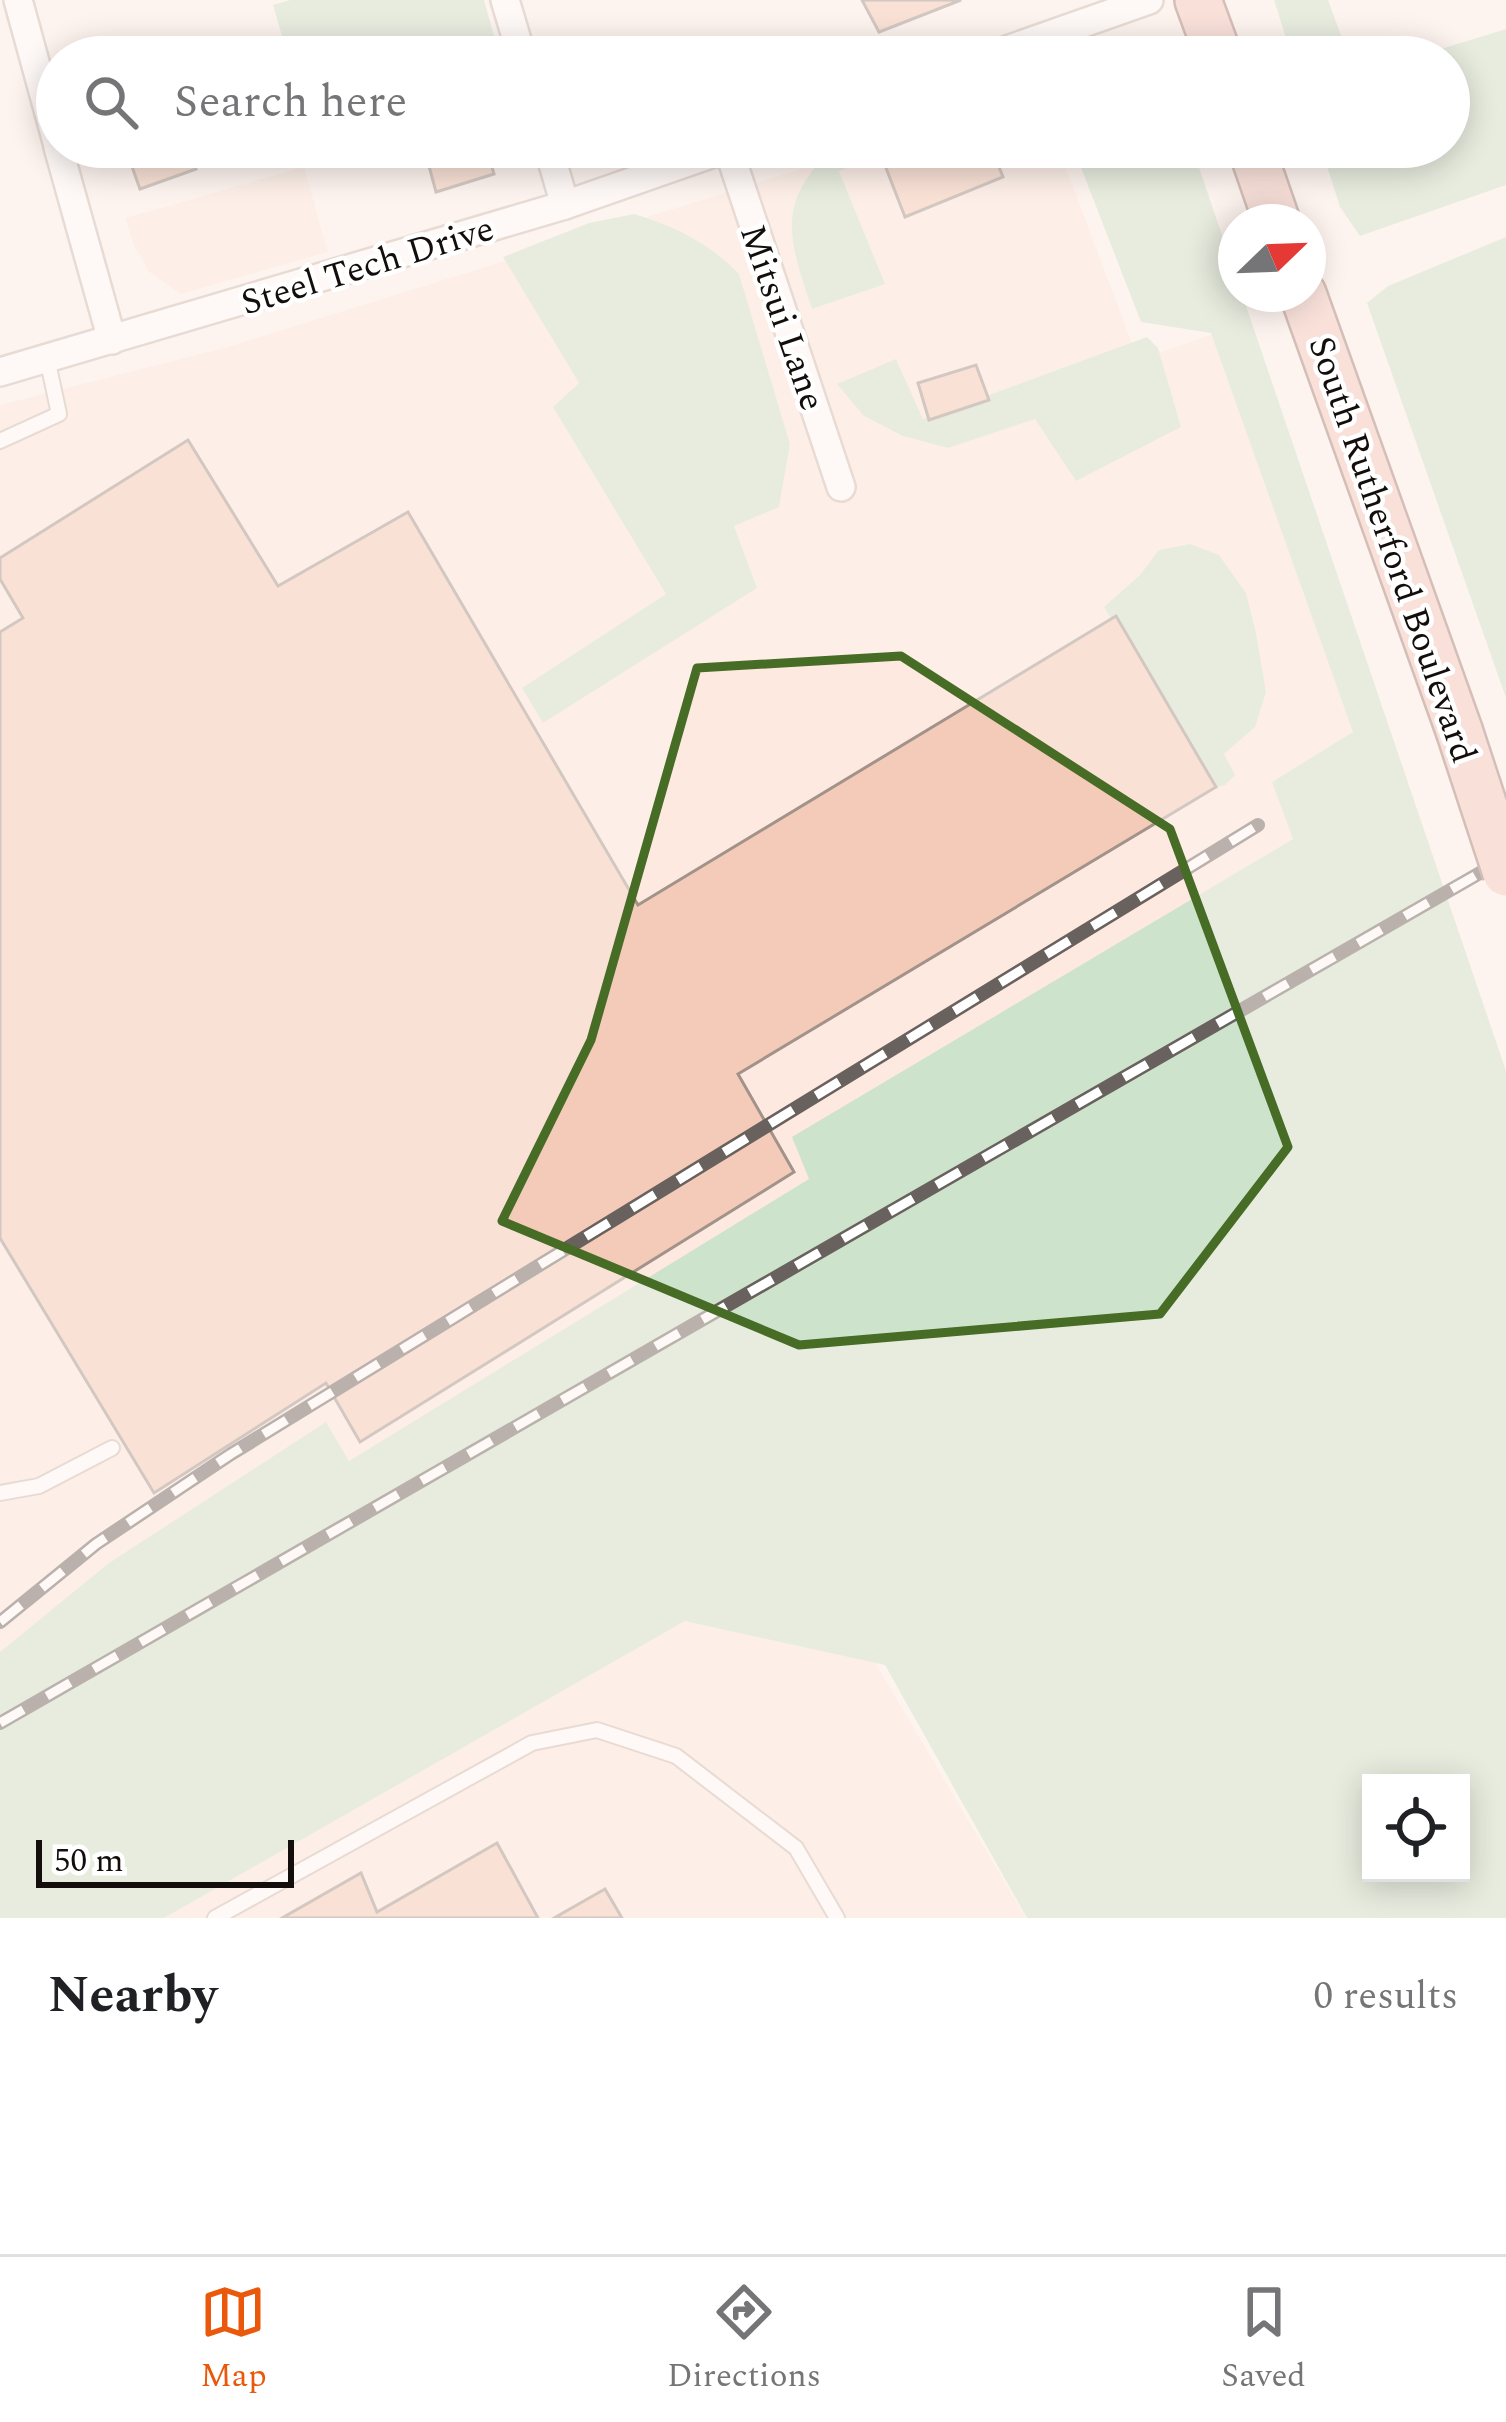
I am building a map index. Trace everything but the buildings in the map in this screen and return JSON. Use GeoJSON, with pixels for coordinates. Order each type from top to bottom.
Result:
{"type":"FeatureCollection","features":[{"type":"Feature","properties":{"kind":"highway"},"geometry":{"type":"LineString","coordinates":[[1198,0],[1211,36]]}},
{"type":"Feature","properties":{"kind":"highway"},"geometry":{"type":"LineString","coordinates":[[1258,168],[1271,204]]}},
{"type":"Feature","properties":{"kind":"highway","name":"South Rutherford Boulevard"},"geometry":{"type":"LineString","coordinates":[[1309,312],[1506,873]]}},
{"type":"Feature","properties":{"kind":"street"},"geometry":{"type":"LineString","coordinates":[[17,0],[36,67]]}},
{"type":"Feature","properties":{"kind":"street"},"geometry":{"type":"LineString","coordinates":[[506,0],[516,36]]}},
{"type":"Feature","properties":{"kind":"street"},"geometry":{"type":"LineString","coordinates":[[1047,36],[1149,0]]}},
{"type":"Feature","properties":{"kind":"street"},"geometry":{"type":"LineString","coordinates":[[65,168],[112,340]]}},
{"type":"Feature","properties":{"kind":"street"},"geometry":{"type":"LineString","coordinates":[[555,168],[566,205]]}},
{"type":"Feature","properties":{"kind":"street","name":"Steel Tech Drive"},"geometry":{"type":"LineString","coordinates":[[0,372],[566,205],[670,168]]}},
{"type":"Feature","properties":{"kind":"street","name":"Mitsui Lane"},"geometry":{"type":"LineString","coordinates":[[736,168],[842,487]]}},
{"type":"Feature","properties":{"kind":"lane"},"geometry":{"type":"LineString","coordinates":[[0,441],[59,414],[47,358]]}},
{"type":"Feature","properties":{"kind":"lane"},"geometry":{"type":"LineString","coordinates":[[0,1493],[39,1486],[112,1448]]}},
{"type":"Feature","properties":{"kind":"lane"},"geometry":{"type":"LineString","coordinates":[[215,1918],[532,1743],[597,1730],[676,1756],[796,1848],[837,1918]]}},
{"type":"Feature","properties":{"kind":"highlighted area"},"geometry":{"type":"Polygon","coordinates":[[[901,656],[1170,829],[1288,1147],[1160,1314],[799,1345],[502,1221],[591,1040],[697,668],[901,656]]]}},
{"type":"Feature","properties":{"kind":"shaded area"},"geometry":{"type":"Polygon","coordinates":[[[304,168],[328,252],[181,294],[149,272],[125,218],[304,168]]]}},
{"type":"Feature","properties":{"kind":"shaded area"},"geometry":{"type":"Polygon","coordinates":[[[805,168],[819,168],[864,291],[884,284],[839,171],[1066,168],[1132,343],[922,419],[897,360],[889,362],[916,436],[1242,324],[1425,860],[0,1692],[0,405],[227,347],[805,168]]]}},
{"type":"Feature","properties":{"kind":"shaded area"},"geometry":{"type":"Polygon","coordinates":[[[797,1530],[1026,1918],[143,1918],[797,1530]]]}},
{"type":"Feature","properties":{"kind":"green space"},"geometry":{"type":"Polygon","coordinates":[[[290,0],[484,0],[494,36],[282,36],[273,5],[290,0]]]}},
{"type":"Feature","properties":{"kind":"green space"},"geometry":{"type":"Polygon","coordinates":[[[1274,0],[1328,0],[1341,36],[1285,36],[1274,0]]]}},
{"type":"Feature","properties":{"kind":"green space"},"geometry":{"type":"Polygon","coordinates":[[[1506,29],[1506,185],[1360,236],[1340,207],[1328,168],[1470,168],[1470,40],[1506,29]]]}},
{"type":"Feature","properties":{"kind":"green space"},"geometry":{"type":"Polygon","coordinates":[[[815,168],[846,168],[839,171],[885,284],[812,309],[793,242],[795,204],[815,168]]]}},
{"type":"Feature","properties":{"kind":"green space"},"geometry":{"type":"Polygon","coordinates":[[[1081,168],[1199,168],[1218,223],[1218,312],[1248,312],[1506,1071],[1506,1918],[1027,1918],[885,1665],[685,1621],[164,1918],[0,1918],[0,1652],[109,1563],[326,1422],[349,1461],[809,1179],[792,1137],[1293,839],[1272,782],[1353,732],[1211,333],[1141,322],[1081,168]]]}},
{"type":"Feature","properties":{"kind":"green space"},"geometry":{"type":"Polygon","coordinates":[[[634,214],[691,237],[739,274],[790,444],[779,507],[734,526],[757,588],[543,723],[522,688],[666,594],[553,407],[579,383],[503,257],[589,223],[634,214]]]}},
{"type":"Feature","properties":{"kind":"green space"},"geometry":{"type":"Polygon","coordinates":[[[1506,237],[1506,698],[1367,303],[1388,286],[1506,237]]]}},
{"type":"Feature","properties":{"kind":"green space"},"geometry":{"type":"Polygon","coordinates":[[[1147,337],[1158,348],[1181,427],[1076,481],[1035,419],[948,448],[903,436],[864,416],[837,384],[896,359],[923,419],[1147,337]]]}},
{"type":"Feature","properties":{"kind":"green space"},"geometry":{"type":"Polygon","coordinates":[[[1190,544],[1219,555],[1246,593],[1266,692],[1255,727],[1224,754],[1235,775],[1216,787],[1104,607],[1140,575],[1159,550],[1190,544]]]}},
{"type":"Feature","properties":{"kind":"railway"},"geometry":{"type":"LineString","coordinates":[[0,1622],[96,1544],[231,1454],[1258,825]]}},
{"type":"Feature","properties":{"kind":"railway"},"geometry":{"type":"LineString","coordinates":[[0,1723],[1506,858]]}}]}
